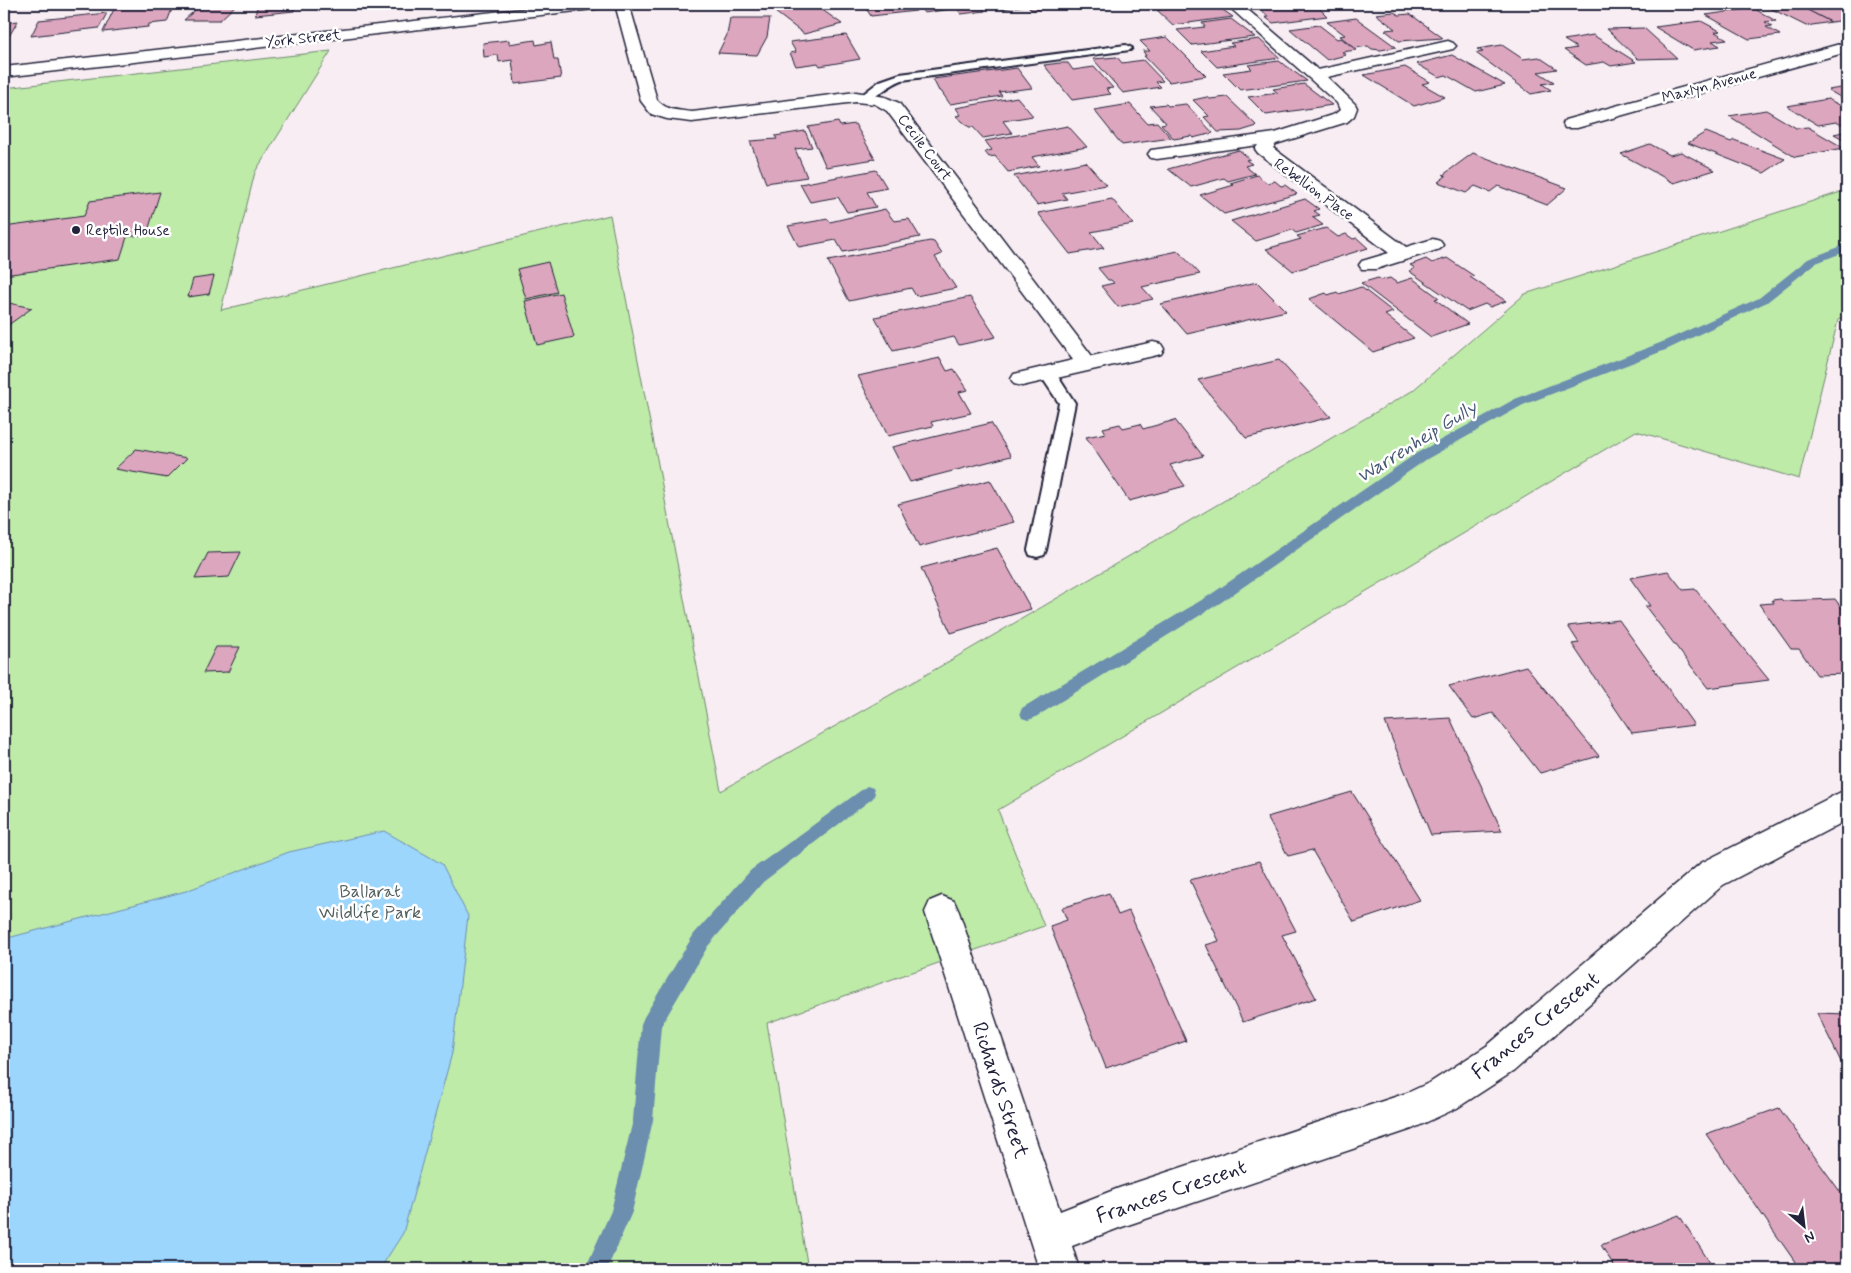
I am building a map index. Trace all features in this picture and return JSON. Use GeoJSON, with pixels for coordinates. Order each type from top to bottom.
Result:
{"type":"FeatureCollection","features":[{"type":"Feature","properties":{"kind":"street","name":"York Street"},"geometry":{"type":"LineString","coordinates":[[4,72],[602,4]]}},
{"type":"Feature","properties":{"kind":"street","name":"Cecile Court"},"geometry":{"type":"LineString","coordinates":[[622,4],[650,101],[660,111],[678,116],[717,115],[840,98],[864,98],[883,102],[899,112],[1087,364]]}},
{"type":"Feature","properties":{"kind":"street","name":"Rebellion Place"},"geometry":{"type":"LineString","coordinates":[[1233,4],[1343,100],[1349,108],[1348,112],[1334,120],[1274,138],[1264,146],[1264,150],[1403,254]]}},
{"type":"Feature","properties":{"kind":"street"},"geometry":{"type":"LineString","coordinates":[[1316,76],[1448,46]]}},
{"type":"Feature","properties":{"kind":"street","name":"Maxlyn Avenue"},"geometry":{"type":"LineString","coordinates":[[1571,124],[1847,47]]}},
{"type":"Feature","properties":{"kind":"street"},"geometry":{"type":"LineString","coordinates":[[1157,154],[1274,138]]}},
{"type":"Feature","properties":{"kind":"street"},"geometry":{"type":"LineString","coordinates":[[1369,265],[1433,244]]}},
{"type":"Feature","properties":{"kind":"street"},"geometry":{"type":"LineString","coordinates":[[1022,379],[1153,349]]}},
{"type":"Feature","properties":{"kind":"street","name":"Frances Crescent"},"geometry":{"type":"LineString","coordinates":[[1049,1235],[1119,1208],[1412,1110],[1444,1095],[1501,1058],[1712,874],[1840,806],[1847,806]]}},
{"type":"Feature","properties":{"kind":"street","name":"Richards Street"},"geometry":{"type":"LineString","coordinates":[[942,912],[1060,1269]]}},
{"type":"Feature","properties":{"kind":"lane"},"geometry":{"type":"LineString","coordinates":[[864,98],[884,83],[900,77],[1126,48]]}},
{"type":"Feature","properties":{"kind":"lane"},"geometry":{"type":"LineString","coordinates":[[1037,550],[1067,403],[1047,373]]}},
{"type":"Feature","properties":{"kind":"green space","name":"Ballarat Wildlife Park"},"geometry":{"type":"Polygon","coordinates":[[[331,51],[255,172],[221,310],[610,215],[721,791],[934,670],[1412,391],[1525,294],[1847,190],[1847,314],[1838,320],[1799,479],[1636,431],[998,810],[1044,926],[767,1023],[808,1269],[4,1269],[4,88],[331,51]]]}},
{"type":"Feature","properties":{"kind":"water"},"geometry":{"type":"Polygon","coordinates":[[[384,831],[442,864],[468,916],[452,1053],[403,1233],[380,1269],[4,1269],[4,939],[186,891],[289,852],[384,831]]]}},
{"type":"Feature","properties":{"kind":"building"},"geometry":{"type":"Polygon","coordinates":[[[139,4],[138,6],[143,5],[142,8],[174,4],[167,22],[149,24],[148,27],[103,32],[116,5],[139,4]]]}},
{"type":"Feature","properties":{"kind":"building"},"geometry":{"type":"Polygon","coordinates":[[[202,4],[237,4],[220,20],[184,20],[202,4]]]}},
{"type":"Feature","properties":{"kind":"building"},"geometry":{"type":"Polygon","coordinates":[[[258,4],[306,4],[295,5],[294,11],[255,15],[258,4]]]}},
{"type":"Feature","properties":{"kind":"building"},"geometry":{"type":"Polygon","coordinates":[[[805,4],[810,8],[817,6],[842,24],[804,34],[775,12],[805,4]]]}},
{"type":"Feature","properties":{"kind":"building"},"geometry":{"type":"Polygon","coordinates":[[[863,4],[912,4],[916,11],[871,16],[863,4]]]}},
{"type":"Feature","properties":{"kind":"building"},"geometry":{"type":"Polygon","coordinates":[[[918,4],[979,4],[985,11],[961,14],[957,8],[924,13],[918,4]]]}},
{"type":"Feature","properties":{"kind":"building"},"geometry":{"type":"Polygon","coordinates":[[[998,4],[1062,4],[1064,6],[1032,10],[1027,5],[1002,9],[998,4]]]}},
{"type":"Feature","properties":{"kind":"building"},"geometry":{"type":"Polygon","coordinates":[[[1182,4],[1214,4],[1233,17],[1173,25],[1157,10],[1185,7],[1182,4]]]}},
{"type":"Feature","properties":{"kind":"building"},"geometry":{"type":"Polygon","coordinates":[[[1315,4],[1327,16],[1273,23],[1265,17],[1269,17],[1259,8],[1315,4]]]}},
{"type":"Feature","properties":{"kind":"building"},"geometry":{"type":"Polygon","coordinates":[[[1762,4],[1796,4],[1831,22],[1806,26],[1762,4]]]}},
{"type":"Feature","properties":{"kind":"building"},"geometry":{"type":"Polygon","coordinates":[[[1796,4],[1830,4],[1847,12],[1847,20],[1831,22],[1796,4]]]}},
{"type":"Feature","properties":{"kind":"building"},"geometry":{"type":"Polygon","coordinates":[[[1753,8],[1776,21],[1765,22],[1772,26],[1766,27],[1780,35],[1749,39],[1706,15],[1753,8]]]}},
{"type":"Feature","properties":{"kind":"building"},"geometry":{"type":"Polygon","coordinates":[[[1394,12],[1399,15],[1410,14],[1443,38],[1399,41],[1385,30],[1395,29],[1376,14],[1394,12]]]}},
{"type":"Feature","properties":{"kind":"building"},"geometry":{"type":"Polygon","coordinates":[[[107,13],[99,28],[31,36],[39,20],[107,13]]]}},
{"type":"Feature","properties":{"kind":"building"},"geometry":{"type":"Polygon","coordinates":[[[730,18],[770,18],[767,37],[757,55],[718,53],[727,35],[730,18]]]}},
{"type":"Feature","properties":{"kind":"building"},"geometry":{"type":"Polygon","coordinates":[[[1356,18],[1396,47],[1381,50],[1372,49],[1368,46],[1355,48],[1340,36],[1345,35],[1327,22],[1356,18]]]}},
{"type":"Feature","properties":{"kind":"building"},"geometry":{"type":"Polygon","coordinates":[[[1231,19],[1255,37],[1192,45],[1177,30],[1205,27],[1202,23],[1231,19]]]}},
{"type":"Feature","properties":{"kind":"building"},"geometry":{"type":"Polygon","coordinates":[[[18,21],[5,43],[4,43],[4,23],[18,21]]]}},
{"type":"Feature","properties":{"kind":"building"},"geometry":{"type":"Polygon","coordinates":[[[1701,21],[1720,31],[1715,32],[1727,39],[1712,41],[1720,46],[1693,50],[1655,27],[1701,21]]]}},
{"type":"Feature","properties":{"kind":"building"},"geometry":{"type":"Polygon","coordinates":[[[1319,25],[1337,39],[1341,38],[1356,50],[1342,52],[1346,55],[1327,60],[1290,29],[1319,25]]]}},
{"type":"Feature","properties":{"kind":"building"},"geometry":{"type":"Polygon","coordinates":[[[1644,28],[1677,58],[1638,59],[1607,29],[1644,28]]]}},
{"type":"Feature","properties":{"kind":"building"},"geometry":{"type":"Polygon","coordinates":[[[846,35],[860,59],[820,66],[818,63],[796,66],[790,53],[796,52],[790,42],[846,35]]]}},
{"type":"Feature","properties":{"kind":"building"},"geometry":{"type":"Polygon","coordinates":[[[1593,35],[1636,62],[1611,66],[1604,62],[1586,65],[1564,50],[1577,48],[1564,40],[1593,35]]]}},
{"type":"Feature","properties":{"kind":"building"},"geometry":{"type":"Polygon","coordinates":[[[1167,37],[1206,76],[1169,82],[1144,56],[1146,56],[1143,51],[1150,51],[1140,41],[1167,37]]]}},
{"type":"Feature","properties":{"kind":"building"},"geometry":{"type":"Polygon","coordinates":[[[1259,39],[1280,58],[1217,67],[1201,51],[1234,46],[1230,43],[1259,39]]]}},
{"type":"Feature","properties":{"kind":"building"},"geometry":{"type":"Polygon","coordinates":[[[509,40],[509,44],[535,40],[536,45],[551,42],[554,60],[558,60],[561,78],[515,84],[512,60],[499,62],[498,55],[484,57],[483,43],[509,40]]]}},
{"type":"Feature","properties":{"kind":"building"},"geometry":{"type":"Polygon","coordinates":[[[1502,45],[1523,59],[1539,57],[1557,69],[1538,72],[1554,82],[1542,84],[1551,90],[1531,94],[1476,53],[1483,52],[1477,49],[1502,45]]]}},
{"type":"Feature","properties":{"kind":"building"},"geometry":{"type":"Polygon","coordinates":[[[1452,55],[1505,85],[1476,92],[1446,75],[1439,77],[1417,64],[1452,55]]]}},
{"type":"Feature","properties":{"kind":"building"},"geometry":{"type":"Polygon","coordinates":[[[1117,57],[1122,63],[1143,60],[1163,81],[1156,82],[1161,87],[1123,93],[1093,59],[1117,57]]]}},
{"type":"Feature","properties":{"kind":"building"},"geometry":{"type":"Polygon","coordinates":[[[1279,61],[1307,81],[1240,90],[1223,73],[1252,69],[1248,65],[1279,61]]]}},
{"type":"Feature","properties":{"kind":"building"},"geometry":{"type":"Polygon","coordinates":[[[1068,63],[1073,70],[1094,67],[1113,88],[1106,89],[1111,94],[1072,100],[1044,65],[1068,63]]]}},
{"type":"Feature","properties":{"kind":"building"},"geometry":{"type":"Polygon","coordinates":[[[1405,67],[1430,82],[1422,84],[1445,97],[1414,106],[1364,75],[1405,67]]]}},
{"type":"Feature","properties":{"kind":"building"},"geometry":{"type":"Polygon","coordinates":[[[1017,68],[1032,88],[999,92],[1002,96],[950,104],[941,91],[939,91],[933,79],[1017,68]]]}},
{"type":"Feature","properties":{"kind":"building"},"geometry":{"type":"Polygon","coordinates":[[[1304,84],[1332,105],[1266,115],[1248,97],[1278,93],[1273,89],[1304,84]]]}},
{"type":"Feature","properties":{"kind":"building"},"geometry":{"type":"Polygon","coordinates":[[[1847,87],[1847,101],[1828,90],[1847,87]]]}},
{"type":"Feature","properties":{"kind":"building"},"geometry":{"type":"Polygon","coordinates":[[[1017,97],[1033,116],[1003,121],[1012,133],[983,138],[973,127],[969,127],[956,116],[961,115],[956,108],[1017,97]]]}},
{"type":"Feature","properties":{"kind":"building"},"geometry":{"type":"Polygon","coordinates":[[[1207,97],[1210,99],[1227,97],[1257,126],[1241,131],[1218,132],[1204,117],[1209,116],[1193,100],[1207,97]]]}},
{"type":"Feature","properties":{"kind":"building"},"geometry":{"type":"Polygon","coordinates":[[[1828,99],[1847,109],[1847,123],[1840,124],[1836,122],[1818,125],[1787,106],[1828,99]]]}},
{"type":"Feature","properties":{"kind":"building"},"geometry":{"type":"Polygon","coordinates":[[[1130,104],[1147,123],[1157,122],[1171,138],[1122,145],[1094,110],[1130,104]]]}},
{"type":"Feature","properties":{"kind":"building"},"geometry":{"type":"Polygon","coordinates":[[[1166,104],[1168,106],[1186,104],[1213,133],[1193,138],[1191,136],[1174,139],[1161,124],[1166,123],[1150,106],[1166,104]]]}},
{"type":"Feature","properties":{"kind":"building"},"geometry":{"type":"Polygon","coordinates":[[[1766,110],[1796,128],[1808,127],[1844,148],[1795,157],[1729,116],[1766,110]]]}},
{"type":"Feature","properties":{"kind":"building"},"geometry":{"type":"Polygon","coordinates":[[[838,122],[840,126],[855,124],[875,159],[826,167],[808,127],[838,122]]]}},
{"type":"Feature","properties":{"kind":"building"},"geometry":{"type":"Polygon","coordinates":[[[1068,126],[1087,147],[1032,157],[1039,166],[1008,172],[995,156],[989,157],[985,152],[992,150],[985,141],[1068,126]]]}},
{"type":"Feature","properties":{"kind":"building"},"geometry":{"type":"Polygon","coordinates":[[[805,131],[812,147],[795,149],[807,177],[766,183],[750,141],[777,139],[775,136],[805,131]]]}},
{"type":"Feature","properties":{"kind":"building"},"geometry":{"type":"Polygon","coordinates":[[[1847,131],[1847,141],[1834,134],[1847,131]]]}},
{"type":"Feature","properties":{"kind":"building"},"geometry":{"type":"Polygon","coordinates":[[[1706,132],[1785,159],[1764,173],[1688,143],[1706,132]]]}},
{"type":"Feature","properties":{"kind":"building"},"geometry":{"type":"Polygon","coordinates":[[[1650,144],[1670,155],[1681,152],[1715,170],[1674,183],[1621,154],[1650,144]]]}},
{"type":"Feature","properties":{"kind":"building"},"geometry":{"type":"Polygon","coordinates":[[[1239,150],[1250,159],[1246,160],[1252,164],[1245,166],[1255,174],[1228,181],[1224,178],[1191,187],[1168,169],[1239,150]]]}},
{"type":"Feature","properties":{"kind":"building"},"geometry":{"type":"Polygon","coordinates":[[[1473,153],[1567,188],[1547,205],[1498,186],[1490,192],[1475,186],[1466,193],[1438,182],[1446,176],[1443,175],[1473,153]]]}},
{"type":"Feature","properties":{"kind":"building"},"geometry":{"type":"Polygon","coordinates":[[[1086,162],[1106,185],[1062,193],[1067,199],[1037,205],[1014,176],[1086,162]]]}},
{"type":"Feature","properties":{"kind":"building"},"geometry":{"type":"Polygon","coordinates":[[[876,170],[887,188],[867,192],[876,207],[847,212],[838,197],[810,202],[800,184],[876,170]]]}},
{"type":"Feature","properties":{"kind":"building"},"geometry":{"type":"Polygon","coordinates":[[[1257,175],[1267,183],[1275,181],[1281,186],[1285,185],[1297,194],[1224,214],[1200,195],[1234,185],[1230,183],[1257,175]]]}},
{"type":"Feature","properties":{"kind":"building","name":"Reptile House"},"geometry":{"type":"Polygon","coordinates":[[[160,192],[147,234],[127,237],[120,259],[4,275],[4,227],[84,216],[90,201],[160,192]]]}},
{"type":"Feature","properties":{"kind":"building"},"geometry":{"type":"Polygon","coordinates":[[[1112,199],[1133,224],[1091,232],[1104,248],[1070,254],[1038,213],[1112,199]]]}},
{"type":"Feature","properties":{"kind":"building"},"geometry":{"type":"Polygon","coordinates":[[[1305,199],[1319,209],[1314,211],[1320,215],[1312,217],[1323,225],[1296,233],[1292,230],[1256,241],[1231,221],[1305,199]]]}},
{"type":"Feature","properties":{"kind":"building"},"geometry":{"type":"Polygon","coordinates":[[[885,209],[894,221],[909,219],[920,237],[843,252],[836,240],[799,247],[788,226],[828,219],[830,222],[885,209]]]}},
{"type":"Feature","properties":{"kind":"building"},"geometry":{"type":"Polygon","coordinates":[[[1326,228],[1338,237],[1346,234],[1353,239],[1357,238],[1368,248],[1293,271],[1266,249],[1301,239],[1297,236],[1326,228]]]}},
{"type":"Feature","properties":{"kind":"building"},"geometry":{"type":"Polygon","coordinates":[[[930,241],[934,242],[942,254],[935,257],[956,288],[916,296],[911,288],[849,301],[828,261],[930,241]]]}},
{"type":"Feature","properties":{"kind":"building"},"geometry":{"type":"Polygon","coordinates":[[[1178,251],[1200,274],[1142,287],[1153,299],[1118,307],[1101,286],[1114,283],[1108,280],[1098,268],[1178,251]]]}},
{"type":"Feature","properties":{"kind":"building"},"geometry":{"type":"Polygon","coordinates":[[[1447,258],[1474,276],[1470,277],[1506,301],[1490,307],[1485,304],[1467,311],[1409,271],[1415,268],[1410,265],[1426,259],[1432,263],[1447,258]]]}},
{"type":"Feature","properties":{"kind":"building"},"geometry":{"type":"Polygon","coordinates":[[[548,262],[557,292],[526,299],[517,269],[548,262]]]}},
{"type":"Feature","properties":{"kind":"building"},"geometry":{"type":"Polygon","coordinates":[[[214,276],[209,294],[188,297],[193,279],[214,276]]]}},
{"type":"Feature","properties":{"kind":"building"},"geometry":{"type":"Polygon","coordinates":[[[1378,278],[1382,280],[1390,278],[1397,283],[1412,278],[1439,298],[1435,299],[1468,324],[1431,337],[1361,283],[1378,278]]]}},
{"type":"Feature","properties":{"kind":"building"},"geometry":{"type":"Polygon","coordinates":[[[1257,282],[1286,311],[1187,334],[1161,304],[1257,282]]]}},
{"type":"Feature","properties":{"kind":"building"},"geometry":{"type":"Polygon","coordinates":[[[1361,287],[1393,312],[1385,315],[1414,338],[1373,352],[1309,299],[1326,293],[1328,295],[1337,292],[1339,294],[1361,287]]]}},
{"type":"Feature","properties":{"kind":"building"},"geometry":{"type":"Polygon","coordinates":[[[561,293],[574,337],[537,345],[525,301],[561,293]]]}},
{"type":"Feature","properties":{"kind":"building"},"geometry":{"type":"Polygon","coordinates":[[[970,297],[996,337],[959,345],[954,337],[893,351],[875,317],[970,297]]]}},
{"type":"Feature","properties":{"kind":"building"},"geometry":{"type":"Polygon","coordinates":[[[4,302],[32,308],[4,328],[4,302]]]}},
{"type":"Feature","properties":{"kind":"building"},"geometry":{"type":"Polygon","coordinates":[[[940,358],[947,371],[954,369],[968,390],[959,392],[971,413],[931,422],[933,426],[888,436],[858,376],[940,358]]]}},
{"type":"Feature","properties":{"kind":"building"},"geometry":{"type":"Polygon","coordinates":[[[1279,360],[1331,417],[1246,438],[1198,380],[1279,360]]]}},
{"type":"Feature","properties":{"kind":"building"},"geometry":{"type":"Polygon","coordinates":[[[1175,420],[1203,456],[1170,465],[1185,486],[1129,501],[1086,437],[1106,433],[1103,428],[1120,424],[1123,428],[1140,424],[1143,429],[1175,420]]]}},
{"type":"Feature","properties":{"kind":"building"},"geometry":{"type":"Polygon","coordinates":[[[991,423],[1011,456],[910,482],[892,447],[991,423]]]}},
{"type":"Feature","properties":{"kind":"building"},"geometry":{"type":"Polygon","coordinates":[[[136,449],[187,458],[167,478],[115,469],[136,449]]]}},
{"type":"Feature","properties":{"kind":"building"},"geometry":{"type":"Polygon","coordinates":[[[990,480],[1014,522],[919,547],[898,504],[990,480]]]}},
{"type":"Feature","properties":{"kind":"building"},"geometry":{"type":"Polygon","coordinates":[[[997,548],[1031,609],[951,633],[921,568],[997,548]]]}},
{"type":"Feature","properties":{"kind":"building"},"geometry":{"type":"Polygon","coordinates":[[[241,552],[229,577],[195,579],[208,553],[241,552]]]}},
{"type":"Feature","properties":{"kind":"building"},"geometry":{"type":"Polygon","coordinates":[[[1668,571],[1683,590],[1695,589],[1769,680],[1708,688],[1645,606],[1650,606],[1630,578],[1668,571]]]}},
{"type":"Feature","properties":{"kind":"building"},"geometry":{"type":"Polygon","coordinates":[[[1781,599],[1783,601],[1835,599],[1847,615],[1847,674],[1817,675],[1799,649],[1791,649],[1759,604],[1774,603],[1772,600],[1781,599]]]}},
{"type":"Feature","properties":{"kind":"building"},"geometry":{"type":"Polygon","coordinates":[[[1619,620],[1694,725],[1632,733],[1572,644],[1579,643],[1568,626],[1619,620]]]}},
{"type":"Feature","properties":{"kind":"building"},"geometry":{"type":"Polygon","coordinates":[[[216,647],[240,647],[228,672],[203,673],[216,647]]]}},
{"type":"Feature","properties":{"kind":"building"},"geometry":{"type":"Polygon","coordinates":[[[1526,666],[1599,756],[1540,773],[1493,713],[1473,719],[1449,686],[1526,666]]]}},
{"type":"Feature","properties":{"kind":"building"},"geometry":{"type":"Polygon","coordinates":[[[1450,718],[1502,831],[1431,835],[1385,722],[1450,718]]]}},
{"type":"Feature","properties":{"kind":"building"},"geometry":{"type":"Polygon","coordinates":[[[1352,792],[1420,900],[1354,922],[1312,850],[1288,856],[1267,817],[1352,792]]]}},
{"type":"Feature","properties":{"kind":"building"},"geometry":{"type":"Polygon","coordinates":[[[1259,861],[1296,931],[1282,935],[1316,998],[1243,1022],[1206,945],[1219,941],[1190,880],[1259,861]]]}},
{"type":"Feature","properties":{"kind":"building"},"geometry":{"type":"Polygon","coordinates":[[[1109,893],[1118,915],[1129,911],[1186,1041],[1106,1068],[1050,926],[1067,920],[1062,908],[1109,893]]]}},
{"type":"Feature","properties":{"kind":"building"},"geometry":{"type":"Polygon","coordinates":[[[1817,1013],[1847,1014],[1847,1074],[1817,1013]]]}},
{"type":"Feature","properties":{"kind":"building"},"geometry":{"type":"Polygon","coordinates":[[[1779,1108],[1847,1201],[1847,1269],[1800,1269],[1706,1134],[1779,1108]]]}},
{"type":"Feature","properties":{"kind":"building"},"geometry":{"type":"Polygon","coordinates":[[[1679,1215],[1714,1269],[1616,1269],[1601,1245],[1679,1215]]]}},
{"type":"Feature","properties":{"kind":"waterway","name":"Warrenheip Gully"},"geometry":{"type":"LineString","coordinates":[[1028,713],[1215,599],[1422,456],[1519,402],[1664,346],[1763,300],[1812,261],[1847,247]]}},
{"type":"Feature","properties":{"kind":"waterway","name":"Warrenheip Gully"},"geometry":{"type":"LineString","coordinates":[[596,1269],[621,1212],[643,1120],[651,1024],[701,940],[757,876],[867,793]]}},
{"type":"Feature","properties":{"kind":"place","name":"Reptile House"},"geometry":{"type":"Point","coordinates":[76,230]}}]}
